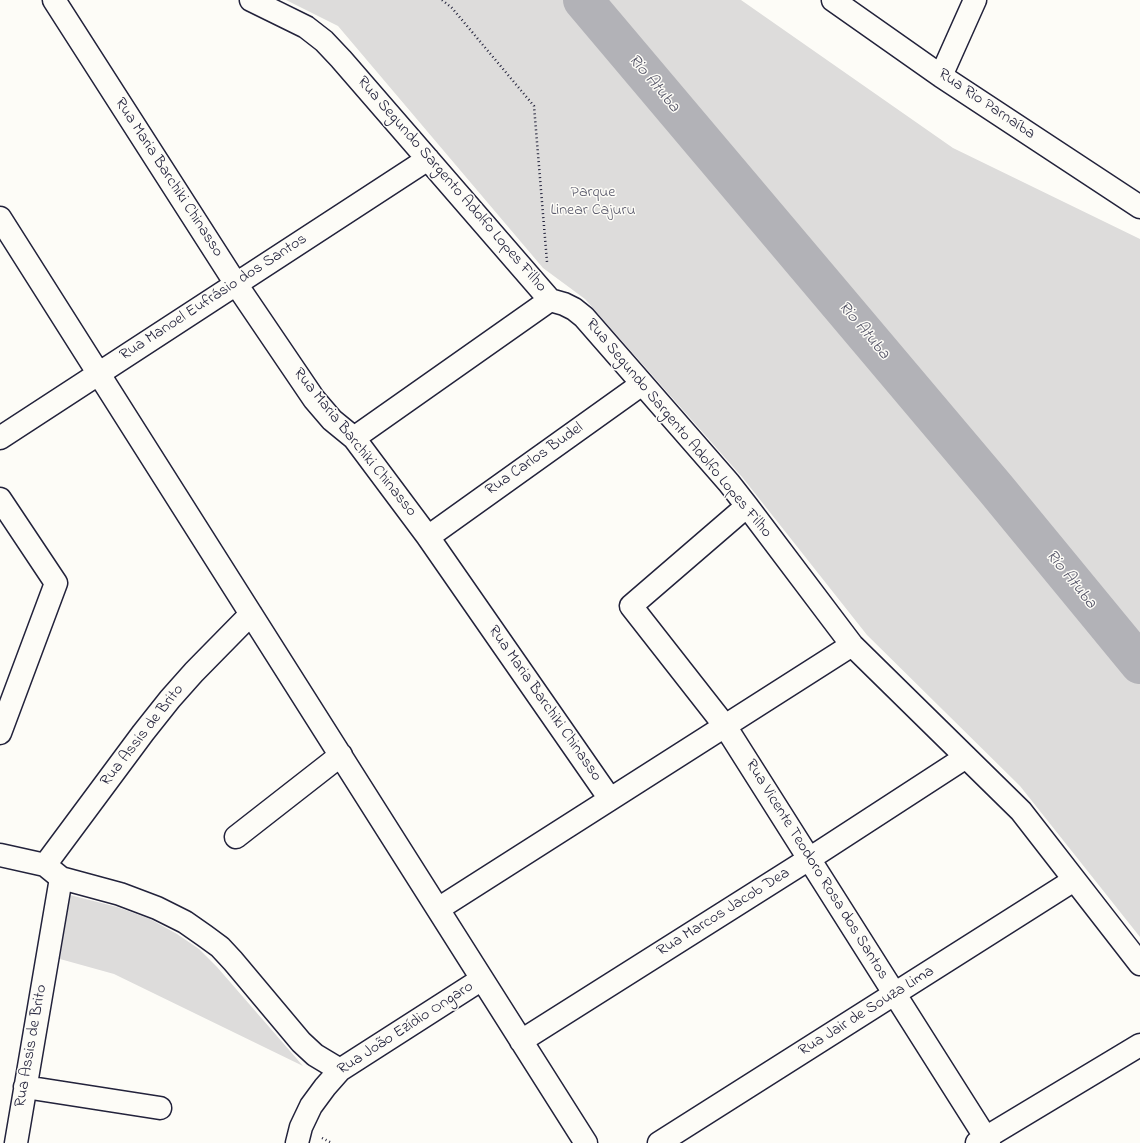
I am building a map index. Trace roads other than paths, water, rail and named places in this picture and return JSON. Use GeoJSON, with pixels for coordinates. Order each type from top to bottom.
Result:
{"type":"FeatureCollection","features":[{"type":"Feature","properties":{"kind":"street","name":"Rua Maria Barchiki Chinasso"},"geometry":{"type":"LineString","coordinates":[[54,0],[236,284],[314,399],[332,420],[354,438],[428,537],[610,799]]}},
{"type":"Feature","properties":{"kind":"street","name":"Rua Segundo Sargento Adolfo Lopes Filho"},"geometry":{"type":"LineString","coordinates":[[251,0],[306,28],[324,41],[550,300],[564,304],[574,309],[584,317],[729,483],[852,645],[1021,811],[1140,964]]}},
{"type":"Feature","properties":{"kind":"street","name":"Rua Rio Parnaíba"},"geometry":{"type":"LineString","coordinates":[[833,0],[941,76],[1140,207]]}},
{"type":"Feature","properties":{"kind":"street"},"geometry":{"type":"LineString","coordinates":[[941,76],[975,0]]}},
{"type":"Feature","properties":{"kind":"street","name":"Rua Manoel Eufrásio dos Santos"},"geometry":{"type":"LineString","coordinates":[[0,438],[428,159]]}},
{"type":"Feature","properties":{"kind":"street"},"geometry":{"type":"LineString","coordinates":[[0,218],[586,1143]]}},
{"type":"Feature","properties":{"kind":"street"},"geometry":{"type":"LineString","coordinates":[[354,438],[550,300]]}},
{"type":"Feature","properties":{"kind":"street","name":"Rua Carlos Budel"},"geometry":{"type":"LineString","coordinates":[[428,537],[642,384]]}},
{"type":"Feature","properties":{"kind":"street"},"geometry":{"type":"LineString","coordinates":[[0,499],[56,583],[0,733]]}},
{"type":"Feature","properties":{"kind":"street","name":"Rua Vicente Teodoro Rosa dos Santos"},"geometry":{"type":"LineString","coordinates":[[747,506],[632,606],[725,726],[895,994],[984,1141]]}},
{"type":"Feature","properties":{"kind":"street","name":"Rua Assis de Brito"},"geometry":{"type":"LineString","coordinates":[[16,1143],[25,1087],[53,872],[143,733],[194,672],[251,614]]}},
{"type":"Feature","properties":{"kind":"street"},"geometry":{"type":"LineString","coordinates":[[438,909],[852,645]]}},
{"type":"Feature","properties":{"kind":"street"},"geometry":{"type":"LineString","coordinates":[[236,837],[341,755]]}},
{"type":"Feature","properties":{"kind":"street","name":"Rua Marcos Jacob Dea"},"geometry":{"type":"LineString","coordinates":[[522,1041],[966,757]]}},
{"type":"Feature","properties":{"kind":"street"},"geometry":{"type":"LineString","coordinates":[[0,855],[120,894],[157,908],[185,922],[220,947],[301,1042],[315,1054],[340,1070]]}},
{"type":"Feature","properties":{"kind":"street","name":"Rua Jair de Souza Lima"},"geometry":{"type":"LineString","coordinates":[[659,1143],[1074,880]]}},
{"type":"Feature","properties":{"kind":"street","name":"Rua João Ezídio Ongaro"},"geometry":{"type":"LineString","coordinates":[[297,1143],[311,1106],[340,1070],[482,979]]}},
{"type":"Feature","properties":{"kind":"street"},"geometry":{"type":"LineString","coordinates":[[984,1141],[1140,1045]]}},
{"type":"Feature","properties":{"kind":"street"},"geometry":{"type":"LineString","coordinates":[[25,1087],[160,1108]]}},
{"type":"Feature","properties":{"kind":"waterway","name":"Rio Atuba"},"geometry":{"type":"LineString","coordinates":[[583,0],[996,489],[1140,664]]}},
{"type":"Feature","properties":{"kind":"park label","name":"Parque Linear Cajuru"},"geometry":{"type":"Point","coordinates":[593,202]}}]}
